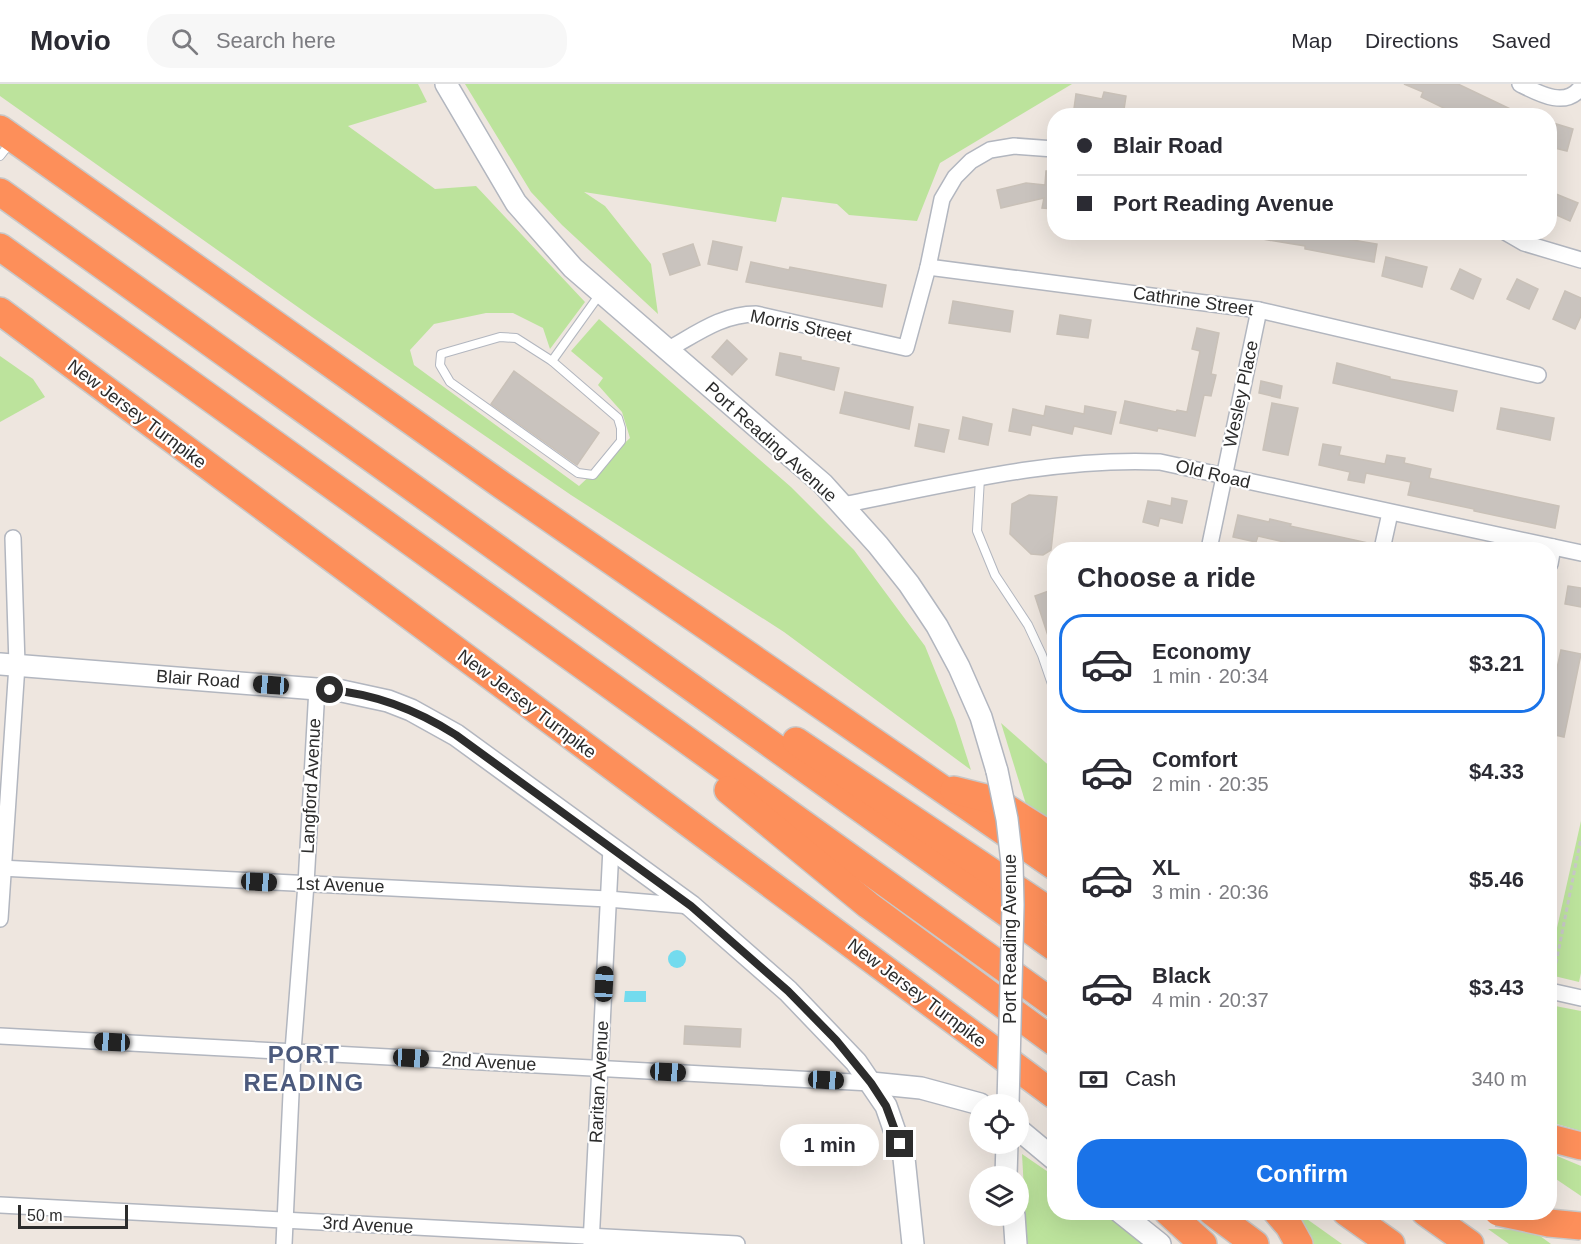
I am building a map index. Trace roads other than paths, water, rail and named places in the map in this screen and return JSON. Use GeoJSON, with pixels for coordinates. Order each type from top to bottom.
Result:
{"type":"FeatureCollection","features":[{"type":"Feature","properties":{"kind":"highway"},"geometry":{"type":"LineString","coordinates":[[4,141],[1047,861]]}},
{"type":"Feature","properties":{"kind":"highway"},"geometry":{"type":"LineString","coordinates":[[0,192],[1047,942]]}},
{"type":"Feature","properties":{"kind":"highway"},"geometry":{"type":"LineString","coordinates":[[0,247],[1047,999]]}},
{"type":"Feature","properties":{"kind":"highway","name":"New Jersey Turnpike"},"geometry":{"type":"LineString","coordinates":[[0,311],[1047,1090]]}},
{"type":"Feature","properties":{"kind":"highway"},"geometry":{"type":"LineString","coordinates":[[457,520],[736,701],[1047,909]]}},
{"type":"Feature","properties":{"kind":"highway"},"geometry":{"type":"LineString","coordinates":[[603,680],[828,874],[911,938],[1047,1037]]}},
{"type":"Feature","properties":{"kind":"highway"},"geometry":{"type":"LineString","coordinates":[[937,785],[994,800],[1047,834]]}},
{"type":"Feature","properties":{"kind":"highway"},"geometry":{"type":"LineString","coordinates":[[913,990],[1047,1107]]}},
{"type":"Feature","properties":{"kind":"highway"},"geometry":{"type":"LineString","coordinates":[[1557,1140],[1581,1146]]}},
{"type":"Feature","properties":{"kind":"highway"},"geometry":{"type":"LineString","coordinates":[[1557,1214],[1581,1231]]}},
{"type":"Feature","properties":{"kind":"highway"},"geometry":{"type":"LineString","coordinates":[[1177,1220],[1203,1244]]}},
{"type":"Feature","properties":{"kind":"highway"},"geometry":{"type":"LineString","coordinates":[[1223,1220],[1255,1244]]}},
{"type":"Feature","properties":{"kind":"highway"},"geometry":{"type":"LineString","coordinates":[[1282,1220],[1299,1244]]}},
{"type":"Feature","properties":{"kind":"highway"},"geometry":{"type":"LineString","coordinates":[[1357,1220],[1391,1244]]}},
{"type":"Feature","properties":{"kind":"highway"},"geometry":{"type":"LineString","coordinates":[[1436,1220],[1470,1244]]}},
{"type":"Feature","properties":{"kind":"highway"},"geometry":{"type":"LineString","coordinates":[[1535,1220],[1581,1226]]}},
{"type":"Feature","properties":{"kind":"main road","name":"Port Reading Avenue"},"geometry":{"type":"LineString","coordinates":[[446,84],[516,203],[573,268],[823,484],[909,584],[937,626],[959,667],[981,717],[997,771],[1007,819],[1012,863],[1013,905],[1008,1094]]}},
{"type":"Feature","properties":{"kind":"main road","name":"Blair Road"},"geometry":{"type":"LineString","coordinates":[[8,665],[317,688],[388,701],[433,721],[456,735],[691,906],[809,1012],[856,1062],[871,1083]]}},
{"type":"Feature","properties":{"kind":"main road"},"geometry":{"type":"LineString","coordinates":[[871,1083],[921,1088],[969,1100]]}},
{"type":"Feature","properties":{"kind":"main road"},"geometry":{"type":"LineString","coordinates":[[871,1083],[886,1106],[904,1158],[913,1244]]}},
{"type":"Feature","properties":{"kind":"main road"},"geometry":{"type":"LineString","coordinates":[[1029,1138],[1047,1153]]}},
{"type":"Feature","properties":{"kind":"main road"},"geometry":{"type":"LineString","coordinates":[[1130,1220],[1160,1244]]}},
{"type":"Feature","properties":{"kind":"main road"},"geometry":{"type":"LineString","coordinates":[[1003,1244],[1004,1226]]}},
{"type":"Feature","properties":{"kind":"main road"},"geometry":{"type":"LineString","coordinates":[[1015,1226],[1016,1244]]}},
{"type":"Feature","properties":{"kind":"street"},"geometry":{"type":"LineString","coordinates":[[1520,84],[1551,98],[1571,96],[1581,87]]}},
{"type":"Feature","properties":{"kind":"street"},"geometry":{"type":"LineString","coordinates":[[928,267],[942,199],[955,177],[971,161],[990,150],[1014,146],[1047,148]]}},
{"type":"Feature","properties":{"kind":"street"},"geometry":{"type":"LineString","coordinates":[[1519,240],[1581,260]]}},
{"type":"Feature","properties":{"kind":"street","name":"Cathrine Street"},"geometry":{"type":"LineString","coordinates":[[928,267],[1259,310],[1538,375]]}},
{"type":"Feature","properties":{"kind":"street","name":"Morris Street"},"geometry":{"type":"LineString","coordinates":[[667,350],[723,319],[739,314],[756,314],[906,348],[928,267]]}},
{"type":"Feature","properties":{"kind":"street","name":"Wesley Place"},"geometry":{"type":"LineString","coordinates":[[1210,542],[1259,310]]}},
{"type":"Feature","properties":{"kind":"street","name":"Old Road"},"geometry":{"type":"LineString","coordinates":[[842,505],[1035,468],[1141,461],[1160,462],[1529,542]]}},
{"type":"Feature","properties":{"kind":"street"},"geometry":{"type":"LineString","coordinates":[[1384,542],[1390,513]]}},
{"type":"Feature","properties":{"kind":"street"},"geometry":{"type":"LineString","coordinates":[[0,919],[13,538]]}},
{"type":"Feature","properties":{"kind":"street","name":"Old Road"},"geometry":{"type":"LineString","coordinates":[[1557,548],[1581,553]]}},
{"type":"Feature","properties":{"kind":"street","name":"Langford Avenue"},"geometry":{"type":"LineString","coordinates":[[284,1244],[293,1052],[306,885],[317,688]]}},
{"type":"Feature","properties":{"kind":"street","name":"Raritan Avenue"},"geometry":{"type":"LineString","coordinates":[[591,1241],[611,848]]}},
{"type":"Feature","properties":{"kind":"street","name":"1st Avenue"},"geometry":{"type":"LineString","coordinates":[[1,868],[608,899],[691,906]]}},
{"type":"Feature","properties":{"kind":"street"},"geometry":{"type":"LineString","coordinates":[[1557,993],[1581,998]]}},
{"type":"Feature","properties":{"kind":"street","name":"2nd Avenue"},"geometry":{"type":"LineString","coordinates":[[0,1036],[871,1083]]}},
{"type":"Feature","properties":{"kind":"street","name":"3rd Avenue"},"geometry":{"type":"LineString","coordinates":[[0,1205],[285,1220],[591,1241],[737,1244]]}},
{"type":"Feature","properties":{"kind":"lane"},"geometry":{"type":"LineString","coordinates":[[552,361],[601,293]]}},
{"type":"Feature","properties":{"kind":"lane"},"geometry":{"type":"LineString","coordinates":[[500,337],[516,338],[552,361],[618,418],[621,441],[593,476],[578,473],[450,382],[440,365],[441,354],[500,337]]}},
{"type":"Feature","properties":{"kind":"lane"},"geometry":{"type":"LineString","coordinates":[[980,478],[977,531],[995,574],[1028,625],[1047,670]]}},
{"type":"Feature","properties":{"kind":"water"},"geometry":{"type":"Polygon","coordinates":[[[677,950],[683,953],[686,959],[683,965],[677,968],[671,965],[668,959],[671,953],[677,950]]]}},
{"type":"Feature","properties":{"kind":"water"},"geometry":{"type":"Polygon","coordinates":[[[625,991],[646,991],[646,1002],[624,1002],[625,991]]]}},
{"type":"Feature","properties":{"kind":"district","name":"PORT READING"},"geometry":{"type":"Point","coordinates":[304,1069]}}]}
